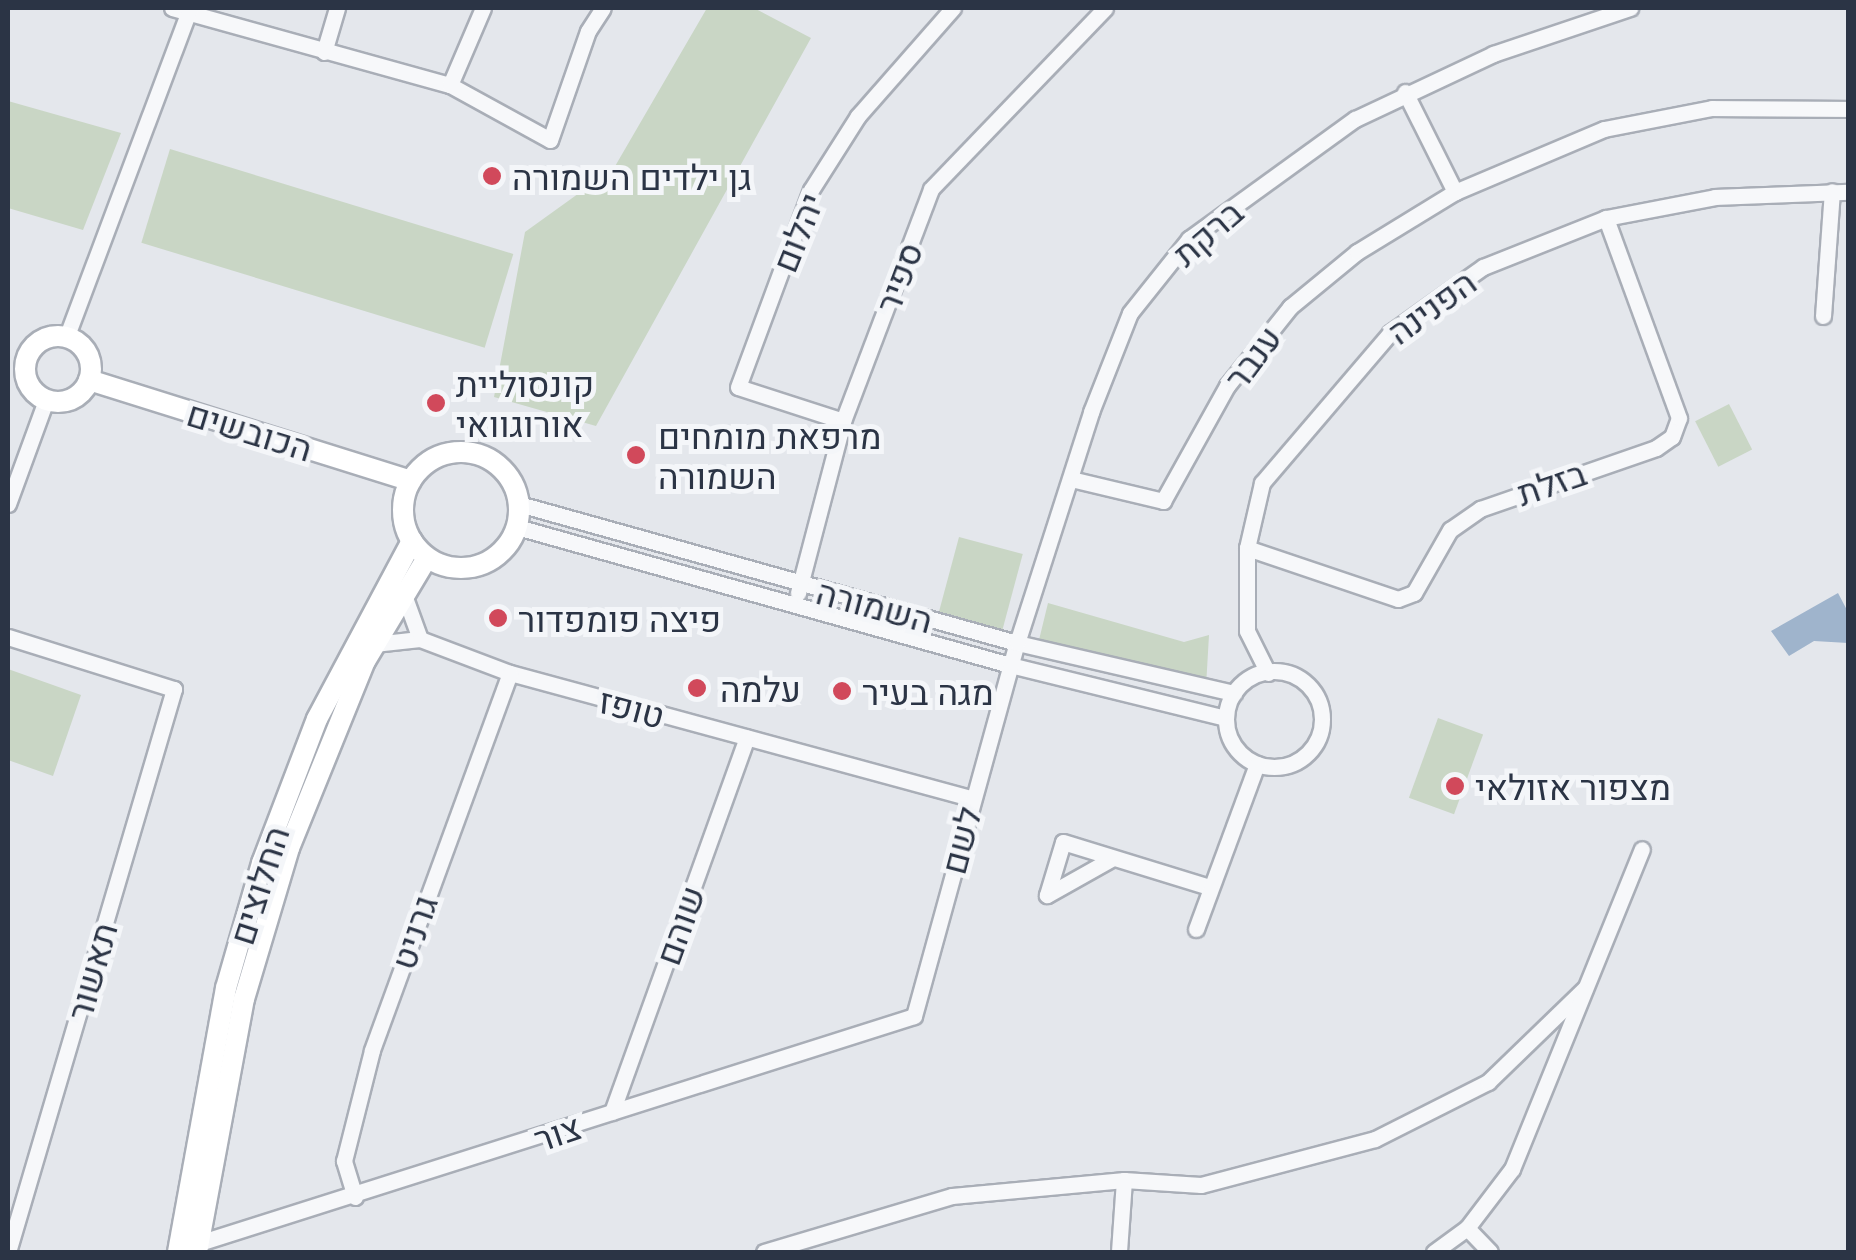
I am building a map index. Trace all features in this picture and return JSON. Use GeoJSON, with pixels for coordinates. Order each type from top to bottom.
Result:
{"type":"FeatureCollection","features":[{"type":"Feature","properties":{"kind":"street"},"geometry":{"type":"LineString","coordinates":[[324,52],[337,8]]}},
{"type":"Feature","properties":{"kind":"street"},"geometry":{"type":"LineString","coordinates":[[450,85],[483,8]]}},
{"type":"Feature","properties":{"kind":"street"},"geometry":{"type":"LineString","coordinates":[[66,338],[183,9],[450,85],[550,140],[588,31],[604,8]]}},
{"type":"Feature","properties":{"kind":"street","name":"יהלום"},"geometry":{"type":"LineString","coordinates":[[842,421],[738,387],[811,190],[858,116],[953,8]]}},
{"type":"Feature","properties":{"kind":"street","name":"ספיר"},"geometry":{"type":"LineString","coordinates":[[794,606],[842,421],[932,189],[1106,8]]}},
{"type":"Feature","properties":{"kind":"street","name":"ברקת"},"geometry":{"type":"LineString","coordinates":[[1010,665],[1130,313],[1189,239],[1355,119],[1405,92],[1619,9]]}},
{"type":"Feature","properties":{"kind":"street"},"geometry":{"type":"LineString","coordinates":[[1405,92],[1455,192]]}},
{"type":"Feature","properties":{"kind":"street","name":"ענבר"},"geometry":{"type":"LineString","coordinates":[[1072,478],[1163,501],[1227,386],[1290,307],[1357,252],[1455,192],[1604,129],[1712,108],[1848,108]]}},
{"type":"Feature","properties":{"kind":"street"},"geometry":{"type":"LineString","coordinates":[[1822,316],[1840,192]]}},
{"type":"Feature","properties":{"kind":"street","name":"הפנינה"},"geometry":{"type":"LineString","coordinates":[[1268,673],[1248,630],[1247,548],[1262,482],[1390,332],[1483,267],[1606,218],[1715,197],[1840,192]]}},
{"type":"Feature","properties":{"kind":"street","name":"בזלת"},"geometry":{"type":"LineString","coordinates":[[1247,548],[1398,599],[1414,593],[1450,530],[1480,509],[1656,448],[1672,437],[1679,418],[1606,218]]}},
{"type":"Feature","properties":{"kind":"street"},"geometry":{"type":"LineString","coordinates":[[66,338],[89,359],[89,380],[76,396],[46,400],[29,386],[16,362],[45,339],[66,338]]}},
{"type":"Feature","properties":{"kind":"street","name":"הכובשים"},"geometry":{"type":"LineString","coordinates":[[89,380],[411,481]]}},
{"type":"Feature","properties":{"kind":"street"},"geometry":{"type":"LineString","coordinates":[[8,504],[46,400]]}},
{"type":"Feature","properties":{"kind":"street"},"geometry":{"type":"LineString","coordinates":[[466,452],[504,472],[519,504],[517,527],[504,550],[480,566],[451,568],[427,558],[412,542],[403,508],[411,481],[434,458],[466,452]]}},
{"type":"Feature","properties":{"kind":"street","name":"השמורה"},"geometry":{"type":"LineString","coordinates":[[519,504],[1017,643],[1234,693]]}},
{"type":"Feature","properties":{"kind":"street","name":"השמורה"},"geometry":{"type":"LineString","coordinates":[[517,527],[1010,665],[1226,718]]}},
{"type":"Feature","properties":{"kind":"street","name":"החלוצים"},"geometry":{"type":"LineString","coordinates":[[178,1252],[226,988],[262,862],[317,718],[412,542]]}},
{"type":"Feature","properties":{"kind":"street","name":"החלוצים"},"geometry":{"type":"LineString","coordinates":[[198,1248],[216,1126],[264,924],[326,749],[373,644],[427,558]]}},
{"type":"Feature","properties":{"kind":"street"},"geometry":{"type":"LineString","coordinates":[[403,592],[420,639]]}},
{"type":"Feature","properties":{"kind":"street","name":"תאשור"},"geometry":{"type":"LineString","coordinates":[[8,638],[174,688],[8,1252]]}},
{"type":"Feature","properties":{"kind":"street","name":"טופז"},"geometry":{"type":"LineString","coordinates":[[373,644],[420,639],[510,673],[967,802]]}},
{"type":"Feature","properties":{"kind":"street","name":"לשם"},"geometry":{"type":"LineString","coordinates":[[914,1016],[967,802],[1010,665]]}},
{"type":"Feature","properties":{"kind":"street","name":"גרניט"},"geometry":{"type":"LineString","coordinates":[[354,1196],[344,1161],[372,1050],[510,673]]}},
{"type":"Feature","properties":{"kind":"street"},"geometry":{"type":"LineString","coordinates":[[1268,673],[1308,686],[1321,725],[1301,759],[1257,764],[1232,742],[1226,718],[1234,693],[1268,673]]}},
{"type":"Feature","properties":{"kind":"street","name":"שוהם"},"geometry":{"type":"LineString","coordinates":[[612,1112],[747,738]]}},
{"type":"Feature","properties":{"kind":"street"},"geometry":{"type":"LineString","coordinates":[[1196,930],[1257,764]]}},
{"type":"Feature","properties":{"kind":"street"},"geometry":{"type":"LineString","coordinates":[[1434,1252],[1467,1228],[1512,1168],[1642,849]]}},
{"type":"Feature","properties":{"kind":"street"},"geometry":{"type":"LineString","coordinates":[[1113,858],[1210,886]]}},
{"type":"Feature","properties":{"kind":"street"},"geometry":{"type":"LineString","coordinates":[[764,1252],[952,1196],[1124,1180],[1201,1185],[1375,1139],[1488,1082],[1584,989]]}},
{"type":"Feature","properties":{"kind":"street","name":"צור"},"geometry":{"type":"LineString","coordinates":[[198,1248],[914,1016]]}},
{"type":"Feature","properties":{"kind":"street"},"geometry":{"type":"LineString","coordinates":[[1119,1252],[1124,1180]]}},
{"type":"Feature","properties":{"kind":"street"},"geometry":{"type":"LineString","coordinates":[[1467,1228],[1490,1252]]}},
{"type":"Feature","properties":{"kind":"green space"},"geometry":{"type":"Polygon","coordinates":[[[707,8],[754,8],[811,38],[596,426],[494,397],[525,232],[614,168],[707,8]]]}},
{"type":"Feature","properties":{"kind":"green space"},"geometry":{"type":"Polygon","coordinates":[[[8,101],[121,133],[83,230],[8,208],[8,101]]]}},
{"type":"Feature","properties":{"kind":"green space"},"geometry":{"type":"Polygon","coordinates":[[[170,149],[513,254],[485,348],[141,243],[170,149]]]}},
{"type":"Feature","properties":{"kind":"green space"},"geometry":{"type":"Polygon","coordinates":[[[1729,404],[1752,449],[1718,467],[1695,421],[1729,404]]]}},
{"type":"Feature","properties":{"kind":"green space"},"geometry":{"type":"Polygon","coordinates":[[[959,537],[1023,554],[1002,632],[938,615],[959,537]]]}},
{"type":"Feature","properties":{"kind":"green space"},"geometry":{"type":"Polygon","coordinates":[[[1048,603],[1184,642],[1209,635],[1206,687],[1039,640],[1048,603]]]}},
{"type":"Feature","properties":{"kind":"green space"},"geometry":{"type":"Polygon","coordinates":[[[8,669],[81,695],[53,776],[8,760],[8,669]]]}},
{"type":"Feature","properties":{"kind":"green space"},"geometry":{"type":"Polygon","coordinates":[[[1438,718],[1483,734],[1454,814],[1409,798],[1438,718]]]}},
{"type":"Feature","properties":{"kind":"water"},"geometry":{"type":"Polygon","coordinates":[[[1838,593],[1848,612],[1848,643],[1814,641],[1789,656],[1771,631],[1838,593]]]}},
{"type":"Feature","properties":{"kind":"place","name":"גן ילדים השמורה"},"geometry":{"type":"Point","coordinates":[492,176]}},
{"type":"Feature","properties":{"kind":"place","name":"קונסוליית אורוגוואי"},"geometry":{"type":"Point","coordinates":[436,403]}},
{"type":"Feature","properties":{"kind":"place","name":"מרפאת מומחים השמורה"},"geometry":{"type":"Point","coordinates":[636,455]}},
{"type":"Feature","properties":{"kind":"place","name":"פיצה פומפדור"},"geometry":{"type":"Point","coordinates":[498,618]}},
{"type":"Feature","properties":{"kind":"place","name":"עלמה"},"geometry":{"type":"Point","coordinates":[697,688]}},
{"type":"Feature","properties":{"kind":"place","name":"מגה בעיר"},"geometry":{"type":"Point","coordinates":[842,691]}},
{"type":"Feature","properties":{"kind":"place","name":"מצפור אזולאי"},"geometry":{"type":"Point","coordinates":[1455,786]}}]}
